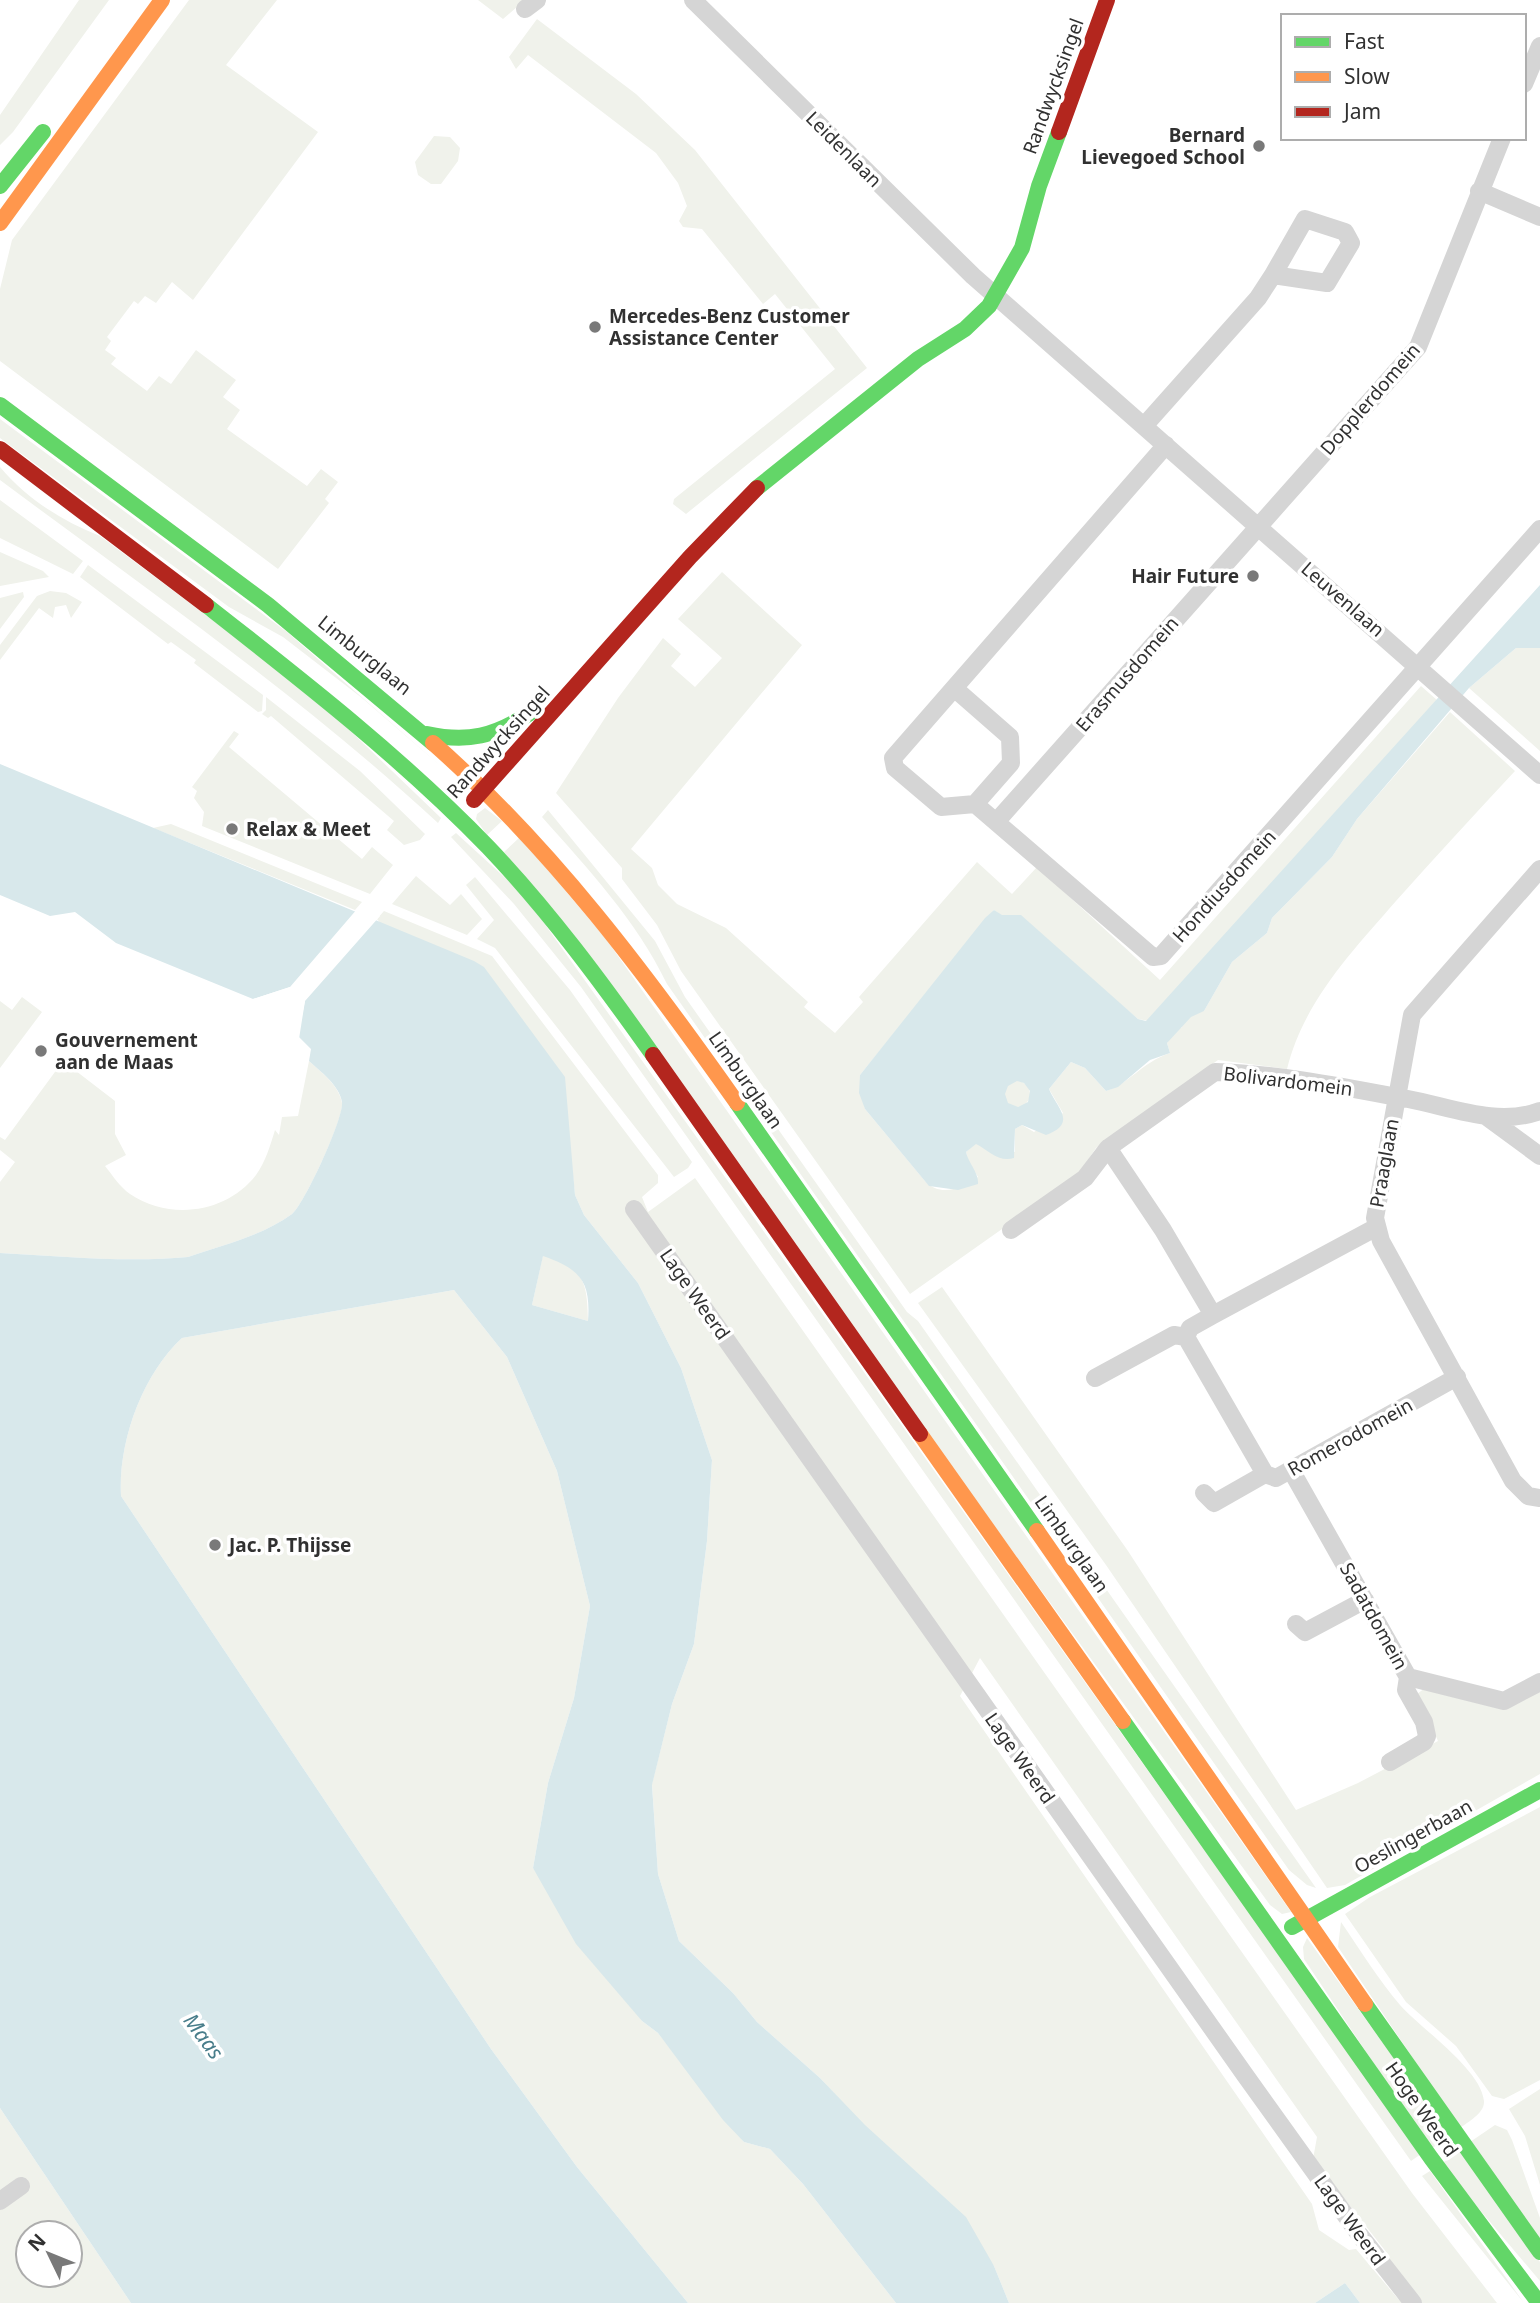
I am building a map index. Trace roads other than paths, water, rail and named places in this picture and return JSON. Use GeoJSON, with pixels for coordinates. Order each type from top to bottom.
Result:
{"type":"FeatureCollection","features":[{"type":"Feature","properties":{"kind":"main road"},"geometry":{"type":"LineString","coordinates":[[0,223],[162,0]]}},
{"type":"Feature","properties":{"kind":"main road","name":"Randwycksingel"},"geometry":{"type":"LineString","coordinates":[[458,817],[530,713],[693,534],[730,502],[764,480],[918,359],[990,291],[1039,186],[1107,0]]}},
{"type":"Feature","properties":{"kind":"main road"},"geometry":{"type":"LineString","coordinates":[[0,186],[54,118]]}},
{"type":"Feature","properties":{"kind":"main road","name":"Limburglaan"},"geometry":{"type":"LineString","coordinates":[[0,405],[272,607],[427,734],[479,783],[579,888],[636,960],[1268,1858],[1306,1919]]}},
{"type":"Feature","properties":{"kind":"main road"},"geometry":{"type":"LineString","coordinates":[[0,449],[224,616],[347,715],[458,817],[553,922],[637,1032],[1275,1937]]}},
{"type":"Feature","properties":{"kind":"main road","name":"Randwycksingel"},"geometry":{"type":"LineString","coordinates":[[479,783],[764,480]]}},
{"type":"Feature","properties":{"kind":"main road"},"geometry":{"type":"LineString","coordinates":[[427,734],[456,740],[486,739],[530,713]]}},
{"type":"Feature","properties":{"kind":"main road","name":"Oeslingerbaan"},"geometry":{"type":"LineString","coordinates":[[1275,1937],[1540,1790]]}},
{"type":"Feature","properties":{"kind":"main road","name":"Hoge Weerd"},"geometry":{"type":"LineString","coordinates":[[1306,1919],[1540,2252]]}},
{"type":"Feature","properties":{"kind":"main road","name":"Hoge Weerd"},"geometry":{"type":"LineString","coordinates":[[1275,1937],[1431,2158],[1539,2303]]}},
{"type":"Feature","properties":{"kind":"street","name":"Leidenlaan"},"geometry":{"type":"LineString","coordinates":[[693,0],[990,291]]}},
{"type":"Feature","properties":{"kind":"street"},"geometry":{"type":"LineString","coordinates":[[1526,79],[1540,47]]}},
{"type":"Feature","properties":{"kind":"street","name":"Dopplerdomein"},"geometry":{"type":"LineString","coordinates":[[1258,525],[1418,347],[1501,140]]}},
{"type":"Feature","properties":{"kind":"street"},"geometry":{"type":"LineString","coordinates":[[1479,191],[1540,217]]}},
{"type":"Feature","properties":{"kind":"street"},"geometry":{"type":"LineString","coordinates":[[1144,426],[1258,298],[1305,219],[1345,232],[1351,243],[1327,283],[1272,275]]}},
{"type":"Feature","properties":{"kind":"street","name":"Leuvenlaan"},"geometry":{"type":"LineString","coordinates":[[990,291],[1540,775]]}},
{"type":"Feature","properties":{"kind":"street"},"geometry":{"type":"LineString","coordinates":[[954,688],[1010,737],[1011,763],[975,804],[941,807],[895,768],[892,758],[1166,445]]}},
{"type":"Feature","properties":{"kind":"street","name":"Erasmusdomein"},"geometry":{"type":"LineString","coordinates":[[996,822],[1258,525]]}},
{"type":"Feature","properties":{"kind":"street","name":"Hondiusdomein"},"geometry":{"type":"LineString","coordinates":[[975,804],[1153,957],[1161,956],[1540,529]]}},
{"type":"Feature","properties":{"kind":"street","name":"Praaglaan"},"geometry":{"type":"LineString","coordinates":[[1540,869],[1412,1015],[1375,1207],[1375,1228],[1513,1481],[1528,1496],[1540,1498]]}},
{"type":"Feature","properties":{"kind":"street","name":"Bolivardomein"},"geometry":{"type":"LineString","coordinates":[[1011,1230],[1085,1178],[1108,1148],[1215,1072],[1254,1073],[1396,1097],[1488,1117]]}},
{"type":"Feature","properties":{"kind":"street"},"geometry":{"type":"LineString","coordinates":[[1488,1117],[1517,1117],[1540,1111]]}},
{"type":"Feature","properties":{"kind":"street"},"geometry":{"type":"LineString","coordinates":[[1488,1117],[1540,1156]]}},
{"type":"Feature","properties":{"kind":"street"},"geometry":{"type":"LineString","coordinates":[[1108,1148],[1163,1230],[1213,1315]]}},
{"type":"Feature","properties":{"kind":"street","name":"Lage Weerd"},"geometry":{"type":"LineString","coordinates":[[634,1209],[1278,2120],[1413,2303]]}},
{"type":"Feature","properties":{"kind":"street"},"geometry":{"type":"LineString","coordinates":[[1096,1378],[1174,1335],[1186,1337],[1191,1328],[1213,1315],[1375,1228]]}},
{"type":"Feature","properties":{"kind":"street","name":"Romerodomein"},"geometry":{"type":"LineString","coordinates":[[1186,1337],[1265,1474],[1276,1478],[1457,1377]]}},
{"type":"Feature","properties":{"kind":"street","name":"Sadatdomein"},"geometry":{"type":"LineString","coordinates":[[1291,1470],[1408,1677],[1504,1701],[1540,1682]]}},
{"type":"Feature","properties":{"kind":"street"},"geometry":{"type":"LineString","coordinates":[[1204,1493],[1214,1503],[1265,1474]]}},
{"type":"Feature","properties":{"kind":"street"},"geometry":{"type":"LineString","coordinates":[[1296,1624],[1305,1632],[1365,1600]]}},
{"type":"Feature","properties":{"kind":"street"},"geometry":{"type":"LineString","coordinates":[[1390,1762],[1424,1742],[1427,1736],[1424,1722],[1406,1690],[1408,1677]]}},
{"type":"Feature","properties":{"kind":"street"},"geometry":{"type":"LineString","coordinates":[[0,2201],[21,2186]]}},
{"type":"Feature","properties":{"kind":"water"},"geometry":{"type":"Polygon","coordinates":[[[1540,585],[1540,648],[1516,648],[1469,688],[1357,819],[1332,857],[1272,918],[1267,933],[1232,962],[1204,1011],[1191,1017],[1167,1043],[1170,1053],[1150,1060],[1118,1087],[1106,1091],[1085,1068],[1071,1062],[1049,1089],[1062,1115],[1061,1125],[1046,1135],[1022,1125],[1015,1129],[1014,1158],[1003,1159],[976,1144],[966,1152],[977,1175],[978,1184],[958,1190],[929,1186],[865,1109],[859,1093],[860,1075],[994,910],[1002,915],[1021,915],[1138,1019],[1146,1021],[1540,585]],[[1017,1081],[1008,1086],[1005,1094],[1008,1103],[1018,1107],[1028,1102],[1030,1091],[1024,1083],[1017,1081]]]}},
{"type":"Feature","properties":{"kind":"water","name":"Maas"},"geometry":{"type":"Polygon","coordinates":[[[0,764],[474,961],[484,967],[565,1077],[575,1195],[584,1215],[638,1283],[681,1368],[712,1460],[707,1541],[694,1644],[672,1704],[652,1785],[658,1874],[679,1941],[733,1993],[757,2022],[966,2217],[994,2266],[1009,2303],[896,2303],[803,2184],[770,2149],[744,2142],[723,2120],[658,2033],[642,2021],[576,1944],[533,1868],[548,1783],[574,1698],[590,1606],[557,1471],[507,1357],[454,1290],[182,1338],[155,1371],[135,1411],[124,1454],[121,1496],[491,2049],[577,2167],[688,2303],[131,2303],[84,2233],[84,2219],[75,2219],[0,2108],[0,1253],[165,1259],[188,1257],[255,1234],[280,1222],[298,1207],[330,1142],[342,1102],[333,1084],[309,1061],[311,1049],[298,1036],[305,1001],[290,987],[253,999],[116,943],[75,912],[50,916],[0,895],[0,764]],[[543,1256],[532,1305],[588,1321],[585,1286],[566,1266],[543,1256]]]}},
{"type":"Feature","properties":{"kind":"water"},"geometry":{"type":"Polygon","coordinates":[[[1345,2283],[1360,2303],[1315,2303],[1345,2283]]]}},
{"type":"Feature","properties":{"kind":"place","name":"Bernard Lievegoed School"},"geometry":{"type":"Point","coordinates":[1259,146]}},
{"type":"Feature","properties":{"kind":"place","name":"Mercedes-Benz Customer Assistance Center"},"geometry":{"type":"Point","coordinates":[595,327]}},
{"type":"Feature","properties":{"kind":"place","name":"Hair Future"},"geometry":{"type":"Point","coordinates":[1253,576]}},
{"type":"Feature","properties":{"kind":"place","name":"Relax & Meet"},"geometry":{"type":"Point","coordinates":[232,829]}},
{"type":"Feature","properties":{"kind":"place","name":"Gouvernement aan de Maas"},"geometry":{"type":"Point","coordinates":[41,1051]}},
{"type":"Feature","properties":{"kind":"place","name":"Jac. P. Thijsse"},"geometry":{"type":"Point","coordinates":[215,1545]}}]}
